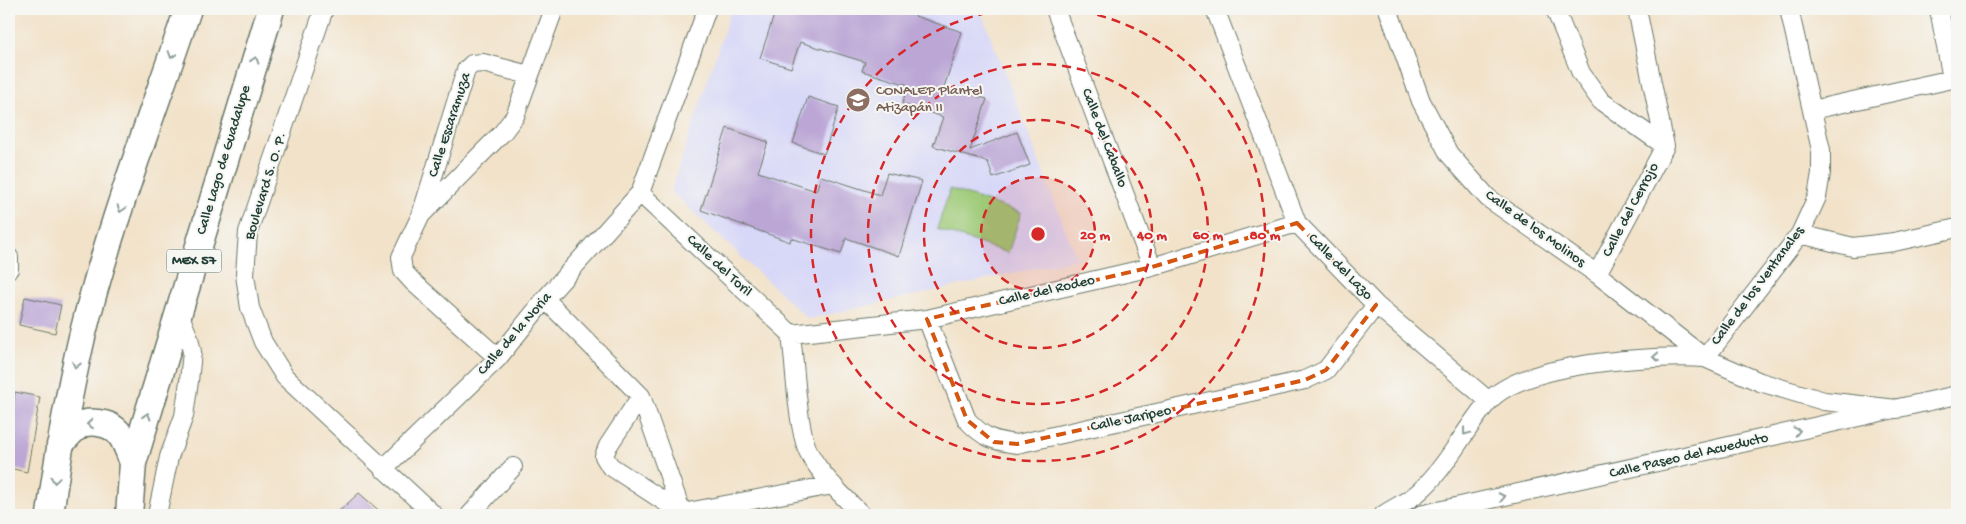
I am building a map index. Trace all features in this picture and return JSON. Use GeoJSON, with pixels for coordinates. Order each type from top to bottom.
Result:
{"type":"FeatureCollection","features":[{"type":"Feature","properties":{"kind":"main road"},"geometry":{"type":"LineString","coordinates":[[50,515],[60,445],[82,336],[107,253],[188,9]]}},
{"type":"Feature","properties":{"kind":"main road","name":"Calle Lago de Guadalupe"},"geometry":{"type":"LineString","coordinates":[[129,515],[133,463],[271,9]]}},
{"type":"Feature","properties":{"kind":"main road"},"geometry":{"type":"LineString","coordinates":[[60,445],[78,426],[88,422],[104,423],[116,428],[125,439],[133,463]]}},
{"type":"Feature","properties":{"kind":"street","name":"Boulevard S. O. P."},"geometry":{"type":"LineString","coordinates":[[324,9],[248,232],[245,275],[250,308],[263,342],[286,377],[383,469]]}},
{"type":"Feature","properties":{"kind":"street"},"geometry":{"type":"LineString","coordinates":[[498,358],[403,271],[402,257],[421,215],[503,132],[516,116],[554,9]]}},
{"type":"Feature","properties":{"kind":"street"},"geometry":{"type":"LineString","coordinates":[[640,193],[706,9]]}},
{"type":"Feature","properties":{"kind":"street","name":"Calle del Caballo"},"geometry":{"type":"LineString","coordinates":[[1055,9],[1152,267]]}},
{"type":"Feature","properties":{"kind":"street","name":"Calle del Lazo"},"geometry":{"type":"LineString","coordinates":[[1215,9],[1297,223],[1376,305],[1489,401]]}},
{"type":"Feature","properties":{"kind":"street","name":"Calle de los Molinos"},"geometry":{"type":"LineString","coordinates":[[1388,9],[1421,101],[1449,154],[1488,198],[1597,274],[1705,358],[1760,382],[1824,401],[1897,409]]}},
{"type":"Feature","properties":{"kind":"street","name":"Calle del Cerrojo"},"geometry":{"type":"LineString","coordinates":[[1555,9],[1581,73],[1602,101],[1665,146]]}},
{"type":"Feature","properties":{"kind":"street","name":"Calle del Cerrojo"},"geometry":{"type":"LineString","coordinates":[[1597,274],[1665,146],[1637,9]]}},
{"type":"Feature","properties":{"kind":"street","name":"Calle de los Ventanales"},"geometry":{"type":"LineString","coordinates":[[1705,358],[1800,234],[1817,197],[1821,173],[1820,150],[1789,9]]}},
{"type":"Feature","properties":{"kind":"street"},"geometry":{"type":"LineString","coordinates":[[1812,110],[1955,78],[1939,9]]}},
{"type":"Feature","properties":{"kind":"street","name":"Calle Escaramuza"},"geometry":{"type":"LineString","coordinates":[[421,215],[466,70],[472,64],[483,63],[529,75]]}},
{"type":"Feature","properties":{"kind":"street","name":"Calle de la Noria"},"geometry":{"type":"LineString","coordinates":[[383,469],[498,358],[544,299],[640,193]]}},
{"type":"Feature","properties":{"kind":"street","name":"Calle del Toril"},"geometry":{"type":"LineString","coordinates":[[640,193],[792,334]]}},
{"type":"Feature","properties":{"kind":"street","name":"Calle del Rodeo"},"geometry":{"type":"LineString","coordinates":[[792,334],[927,319],[1152,267],[1297,223]]}},
{"type":"Feature","properties":{"kind":"street"},"geometry":{"type":"LineString","coordinates":[[1800,234],[1853,247],[1894,242],[1957,228]]}},
{"type":"Feature","properties":{"kind":"street"},"geometry":{"type":"LineString","coordinates":[[9,258],[9,269]]}},
{"type":"Feature","properties":{"kind":"street"},"geometry":{"type":"LineString","coordinates":[[544,299],[641,396],[682,513]]}},
{"type":"Feature","properties":{"kind":"street","name":"Calle Jaripeo"},"geometry":{"type":"LineString","coordinates":[[927,319],[967,420],[978,432],[994,442],[1017,444],[1304,380],[1326,370],[1376,305]]}},
{"type":"Feature","properties":{"kind":"street"},"geometry":{"type":"LineString","coordinates":[[157,515],[168,457],[184,416],[192,352],[189,338],[178,311]]}},
{"type":"Feature","properties":{"kind":"street"},"geometry":{"type":"LineString","coordinates":[[792,334],[803,434],[809,453],[833,485],[862,515]]}},
{"type":"Feature","properties":{"kind":"street","name":"Calle de los Molinos"},"geometry":{"type":"LineString","coordinates":[[1383,515],[1421,490],[1489,401],[1512,384],[1556,371],[1633,358],[1669,356],[1705,358]]}},
{"type":"Feature","properties":{"kind":"street","name":"Calle Paseo del Acueducto"},"geometry":{"type":"LineString","coordinates":[[1420,515],[1957,395]]}},
{"type":"Feature","properties":{"kind":"street"},"geometry":{"type":"LineString","coordinates":[[641,396],[608,446],[604,456],[610,466],[682,513],[833,485]]}},
{"type":"Feature","properties":{"kind":"street"},"geometry":{"type":"LineString","coordinates":[[1841,422],[1848,413],[1843,403]]}},
{"type":"Feature","properties":{"kind":"street"},"geometry":{"type":"LineString","coordinates":[[470,515],[513,467]]}},
{"type":"Feature","properties":{"kind":"street"},"geometry":{"type":"LineString","coordinates":[[383,469],[434,515]]}},
{"type":"Feature","properties":{"kind":"highlighted area"},"geometry":{"type":"Polygon","coordinates":[[[1297,223],[1376,305],[1326,370],[1305,380],[1017,444],[994,442],[967,420],[927,319],[1152,267],[1297,223]]]}},
{"type":"Feature","properties":{"kind":"shaded area","name":"CONALEP Plantel Atizapán II"},"geometry":{"type":"Polygon","coordinates":[[[731,9],[980,9],[1077,259],[808,319],[671,191],[731,9]]]}},
{"type":"Feature","properties":{"kind":"green space"},"geometry":{"type":"Polygon","coordinates":[[[950,189],[1021,213],[1008,253],[937,229],[950,189]]]}},
{"type":"Feature","properties":{"kind":"building"},"geometry":{"type":"Polygon","coordinates":[[[776,9],[917,9],[915,16],[962,32],[944,87],[987,99],[970,150],[1017,132],[1030,165],[993,178],[988,162],[933,146],[943,117],[902,104],[908,85],[862,71],[865,62],[800,42],[791,68],[760,58],[776,9]]]}},
{"type":"Feature","properties":{"kind":"building"},"geometry":{"type":"Polygon","coordinates":[[[808,97],[839,107],[824,154],[793,143],[808,97]]]}},
{"type":"Feature","properties":{"kind":"building"},"geometry":{"type":"Polygon","coordinates":[[[727,128],[768,142],[758,172],[816,191],[821,176],[880,195],[887,173],[922,181],[899,256],[846,238],[841,254],[791,238],[790,242],[701,210],[727,128]]]}},
{"type":"Feature","properties":{"kind":"building"},"geometry":{"type":"Polygon","coordinates":[[[25,297],[61,305],[55,333],[19,325],[25,297]]]}},
{"type":"Feature","properties":{"kind":"building"},"geometry":{"type":"Polygon","coordinates":[[[15,392],[40,397],[27,472],[9,468],[9,430],[15,392]]]}},
{"type":"Feature","properties":{"kind":"building"},"geometry":{"type":"Polygon","coordinates":[[[359,493],[384,515],[335,515],[359,493]]]}},
{"type":"Feature","properties":{"kind":"place","name":"CONALEP Plantel Atizapán II"},"geometry":{"type":"Point","coordinates":[858,100]}}]}
